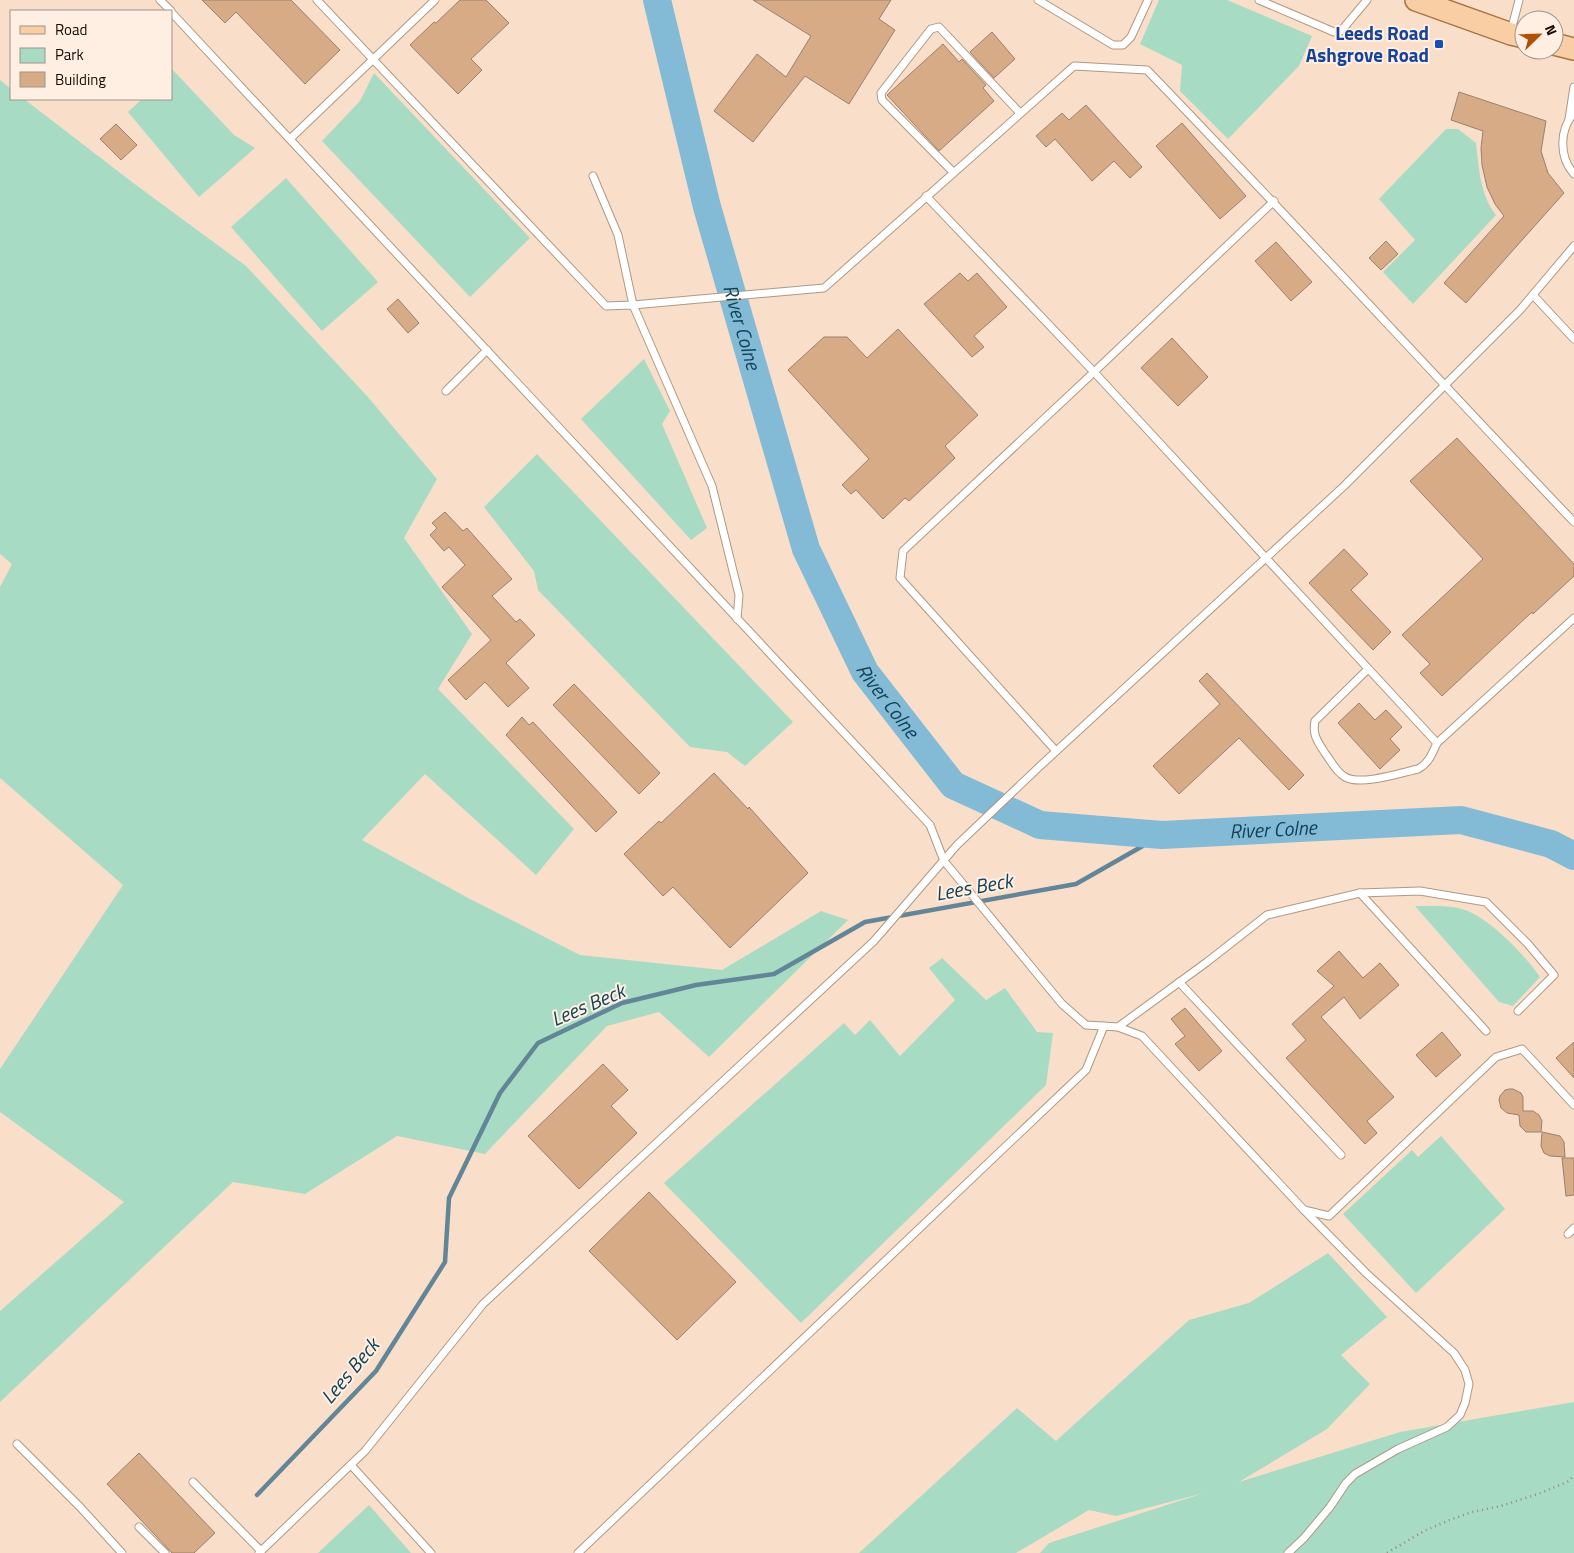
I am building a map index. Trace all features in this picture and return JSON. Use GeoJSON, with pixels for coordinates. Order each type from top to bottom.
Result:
{"type":"FeatureCollection","features":[{"type":"Feature","properties":{"kind":"main road"},"geometry":{"type":"LineString","coordinates":[[1416,0],[1514,34]]}},
{"type":"Feature","properties":{"kind":"lane"},"geometry":{"type":"LineString","coordinates":[[160,0],[169,10]]}},
{"type":"Feature","properties":{"kind":"lane"},"geometry":{"type":"LineString","coordinates":[[317,0],[606,306],[824,288],[1074,66],[1147,70],[1274,201],[1444,386],[1574,522]]}},
{"type":"Feature","properties":{"kind":"lane"},"geometry":{"type":"LineString","coordinates":[[290,139],[435,0]]}},
{"type":"Feature","properties":{"kind":"lane"},"geometry":{"type":"LineString","coordinates":[[1038,0],[1113,45],[1122,45],[1131,37],[1148,0]]}},
{"type":"Feature","properties":{"kind":"lane"},"geometry":{"type":"LineString","coordinates":[[1259,0],[1334,32],[1341,30],[1367,0]]}},
{"type":"Feature","properties":{"kind":"lane"},"geometry":{"type":"LineString","coordinates":[[172,13],[930,825],[944,861],[1062,1004],[1086,1025],[1118,1027],[1142,1036],[1304,1210],[1366,1273],[1454,1353],[1465,1370],[1469,1384],[1460,1416],[1447,1427],[1398,1449],[1355,1474],[1304,1538],[1288,1553]]}},
{"type":"Feature","properties":{"kind":"lane"},"geometry":{"type":"LineString","coordinates":[[953,172],[882,100],[881,96],[881,93],[932,29],[939,27],[1020,113]]}},
{"type":"Feature","properties":{"kind":"lane"},"geometry":{"type":"LineString","coordinates":[[1574,87],[1571,116],[1563,134],[1562,150],[1568,168],[1574,174]]}},
{"type":"Feature","properties":{"kind":"lane"},"geometry":{"type":"LineString","coordinates":[[592,176],[618,235],[633,305],[712,486],[740,595],[737,619]]}},
{"type":"Feature","properties":{"kind":"lane"},"geometry":{"type":"LineString","coordinates":[[926,196],[1094,372],[1437,742]]}},
{"type":"Feature","properties":{"kind":"lane"},"geometry":{"type":"LineString","coordinates":[[1056,751],[900,578],[903,551],[1274,201]]}},
{"type":"Feature","properties":{"kind":"lane"},"geometry":{"type":"LineString","coordinates":[[193,1482],[260,1552],[365,1451],[484,1304],[874,941],[958,845],[1039,767],[1344,486],[1520,310],[1574,246]]}},
{"type":"Feature","properties":{"kind":"lane"},"geometry":{"type":"LineString","coordinates":[[1533,295],[1574,339]]}},
{"type":"Feature","properties":{"kind":"lane"},"geometry":{"type":"LineString","coordinates":[[446,391],[487,350]]}},
{"type":"Feature","properties":{"kind":"lane"},"geometry":{"type":"LineString","coordinates":[[1368,669],[1314,721],[1315,738],[1338,772],[1345,778],[1369,779],[1424,766],[1430,760],[1437,742],[1574,618]]}},
{"type":"Feature","properties":{"kind":"lane"},"geometry":{"type":"LineString","coordinates":[[1118,1027],[1267,915],[1360,894],[1420,892],[1486,902],[1528,944],[1554,975],[1518,1011]]}},
{"type":"Feature","properties":{"kind":"lane"},"geometry":{"type":"LineString","coordinates":[[1360,894],[1486,1031]]}},
{"type":"Feature","properties":{"kind":"lane"},"geometry":{"type":"LineString","coordinates":[[1179,982],[1341,1155]]}},
{"type":"Feature","properties":{"kind":"lane"},"geometry":{"type":"LineString","coordinates":[[578,1553],[1086,1070],[1104,1026]]}},
{"type":"Feature","properties":{"kind":"lane"},"geometry":{"type":"LineString","coordinates":[[1304,1210],[1329,1216],[1496,1057],[1522,1049],[1574,1105]]}},
{"type":"Feature","properties":{"kind":"lane"},"geometry":{"type":"LineString","coordinates":[[17,1444],[80,1507],[122,1553]]}},
{"type":"Feature","properties":{"kind":"lane"},"geometry":{"type":"LineString","coordinates":[[351,1465],[431,1553]]}},
{"type":"Feature","properties":{"kind":"lane"},"geometry":{"type":"LineString","coordinates":[[140,1527],[165,1553]]}},
{"type":"Feature","properties":{"kind":"path"},"geometry":{"type":"LineString","coordinates":[[1387,1553],[1424,1531],[1447,1521],[1541,1493],[1569,1481],[1574,1475]]}},
{"type":"Feature","properties":{"kind":"green space"},"geometry":{"type":"Polygon","coordinates":[[[1159,0],[1227,0],[1312,36],[1299,66],[1228,139],[1180,91],[1182,65],[1140,44],[1159,0]]]}},
{"type":"Feature","properties":{"kind":"green space"},"geometry":{"type":"Polygon","coordinates":[[[172,69],[234,135],[255,148],[199,197],[128,112],[141,100],[172,100],[172,69]]]}},
{"type":"Feature","properties":{"kind":"green space"},"geometry":{"type":"Polygon","coordinates":[[[374,73],[530,238],[470,297],[322,141],[360,101],[374,73]]]}},
{"type":"Feature","properties":{"kind":"green space"},"geometry":{"type":"Polygon","coordinates":[[[0,80],[10,88],[10,100],[25,100],[246,266],[367,396],[437,479],[404,538],[472,634],[438,689],[574,829],[536,875],[425,774],[362,840],[470,899],[580,955],[722,970],[821,911],[848,920],[709,1057],[659,1012],[607,1026],[485,1154],[397,1136],[305,1194],[233,1182],[0,1402],[0,1311],[124,1202],[0,1112],[0,1069],[123,885],[0,778],[0,587],[12,564],[0,554],[0,80]]]}},
{"type":"Feature","properties":{"kind":"green space"},"geometry":{"type":"Polygon","coordinates":[[[1446,129],[1458,129],[1476,143],[1483,190],[1496,215],[1413,304],[1383,272],[1415,240],[1379,199],[1446,129]]]}},
{"type":"Feature","properties":{"kind":"green space"},"geometry":{"type":"Polygon","coordinates":[[[286,178],[378,282],[322,331],[231,227],[286,178]]]}},
{"type":"Feature","properties":{"kind":"green space"},"geometry":{"type":"Polygon","coordinates":[[[644,359],[670,411],[662,424],[707,528],[691,540],[581,419],[644,359]]]}},
{"type":"Feature","properties":{"kind":"green space"},"geometry":{"type":"Polygon","coordinates":[[[537,454],[793,722],[745,766],[727,752],[690,747],[538,590],[534,571],[484,507],[537,454]]]}},
{"type":"Feature","properties":{"kind":"green space"},"geometry":{"type":"Polygon","coordinates":[[[1415,906],[1451,907],[1472,913],[1505,937],[1540,977],[1513,1006],[1499,1002],[1415,906]]]}},
{"type":"Feature","properties":{"kind":"green space"},"geometry":{"type":"Polygon","coordinates":[[[942,958],[986,1000],[1005,988],[1037,1032],[1053,1033],[1046,1085],[801,1323],[664,1183],[844,1023],[855,1035],[870,1020],[900,1056],[955,1000],[929,968],[942,958]]]}},
{"type":"Feature","properties":{"kind":"green space"},"geometry":{"type":"Polygon","coordinates":[[[1441,1136],[1505,1209],[1416,1293],[1343,1214],[1412,1150],[1418,1157],[1441,1136]]]}},
{"type":"Feature","properties":{"kind":"green space"},"geometry":{"type":"Polygon","coordinates":[[[1328,1253],[1387,1317],[1341,1355],[1370,1384],[1327,1429],[1239,1482],[1400,1432],[1574,1402],[1574,1553],[1040,1553],[1049,1543],[1204,1493],[1116,1516],[1089,1510],[1016,1553],[859,1553],[1017,1408],[1056,1441],[1189,1320],[1249,1303],[1328,1253]]]}},
{"type":"Feature","properties":{"kind":"green space"},"geometry":{"type":"Polygon","coordinates":[[[369,1505],[411,1553],[318,1553],[369,1505]]]}},
{"type":"Feature","properties":{"kind":"building"},"geometry":{"type":"Polygon","coordinates":[[[202,0],[291,0],[340,50],[305,84],[236,12],[225,23],[202,0]]]}},
{"type":"Feature","properties":{"kind":"building"},"geometry":{"type":"Polygon","coordinates":[[[460,0],[486,0],[509,23],[471,59],[482,70],[458,94],[410,45],[460,0]]]}},
{"type":"Feature","properties":{"kind":"building"},"geometry":{"type":"Polygon","coordinates":[[[753,0],[891,0],[879,19],[895,30],[849,104],[805,76],[753,142],[714,111],[757,54],[786,77],[811,36],[753,0]]]}},
{"type":"Feature","properties":{"kind":"building"},"geometry":{"type":"Polygon","coordinates":[[[992,32],[1015,59],[994,78],[970,52],[992,32]]]}},
{"type":"Feature","properties":{"kind":"building"},"geometry":{"type":"Polygon","coordinates":[[[943,44],[959,62],[962,59],[986,85],[983,88],[994,101],[939,151],[887,95],[943,44]]]}},
{"type":"Feature","properties":{"kind":"building"},"geometry":{"type":"Polygon","coordinates":[[[1459,92],[1546,121],[1541,151],[1548,173],[1564,193],[1466,303],[1444,283],[1504,216],[1495,204],[1487,187],[1482,165],[1483,131],[1451,120],[1459,92]]]}},
{"type":"Feature","properties":{"kind":"building"},"geometry":{"type":"Polygon","coordinates":[[[1086,105],[1142,167],[1130,178],[1114,161],[1092,181],[1055,139],[1046,147],[1036,136],[1062,113],[1069,120],[1086,105]]]}},
{"type":"Feature","properties":{"kind":"building"},"geometry":{"type":"Polygon","coordinates":[[[1182,123],[1246,196],[1220,219],[1156,146],[1182,123]]]}},
{"type":"Feature","properties":{"kind":"building"},"geometry":{"type":"Polygon","coordinates":[[[116,124],[137,145],[121,160],[100,139],[116,124]]]}},
{"type":"Feature","properties":{"kind":"building"},"geometry":{"type":"Polygon","coordinates":[[[1386,241],[1398,254],[1381,270],[1369,258],[1386,241]]]}},
{"type":"Feature","properties":{"kind":"building"},"geometry":{"type":"Polygon","coordinates":[[[1276,242],[1312,282],[1291,301],[1255,261],[1276,242]]]}},
{"type":"Feature","properties":{"kind":"building"},"geometry":{"type":"Polygon","coordinates":[[[960,273],[968,281],[977,273],[1007,307],[974,336],[984,347],[972,357],[924,304],[960,273]]]}},
{"type":"Feature","properties":{"kind":"building"},"geometry":{"type":"Polygon","coordinates":[[[398,299],[419,323],[408,333],[387,309],[398,299]]]}},
{"type":"Feature","properties":{"kind":"building"},"geometry":{"type":"Polygon","coordinates":[[[898,329],[978,415],[945,446],[955,458],[909,501],[905,498],[883,519],[856,490],[851,494],[842,485],[869,459],[788,370],[824,337],[847,337],[867,358],[898,329]]]}},
{"type":"Feature","properties":{"kind":"building"},"geometry":{"type":"Polygon","coordinates":[[[1172,338],[1208,377],[1178,406],[1141,368],[1172,338]]]}},
{"type":"Feature","properties":{"kind":"building"},"geometry":{"type":"Polygon","coordinates":[[[1457,438],[1574,564],[1574,576],[1533,614],[1532,612],[1442,696],[1420,673],[1430,664],[1402,635],[1483,559],[1410,481],[1457,438]]]}},
{"type":"Feature","properties":{"kind":"building"},"geometry":{"type":"Polygon","coordinates":[[[445,512],[463,531],[467,528],[512,579],[492,596],[516,622],[520,619],[535,635],[506,663],[529,688],[508,707],[485,682],[466,700],[448,680],[491,640],[442,587],[465,565],[449,547],[444,551],[430,535],[437,528],[432,523],[445,512]]]}},
{"type":"Feature","properties":{"kind":"building"},"geometry":{"type":"Polygon","coordinates":[[[1344,549],[1368,574],[1351,590],[1391,632],[1373,650],[1309,583],[1344,549]]]}},
{"type":"Feature","properties":{"kind":"building"},"geometry":{"type":"Polygon","coordinates":[[[1207,673],[1304,775],[1289,790],[1239,738],[1179,794],[1153,766],[1220,704],[1199,681],[1207,673]]]}},
{"type":"Feature","properties":{"kind":"building"},"geometry":{"type":"Polygon","coordinates":[[[574,684],[660,773],[639,794],[553,705],[574,684]]]}},
{"type":"Feature","properties":{"kind":"building"},"geometry":{"type":"Polygon","coordinates":[[[1359,703],[1375,720],[1386,710],[1402,727],[1390,739],[1400,750],[1380,769],[1338,723],[1359,703]]]}},
{"type":"Feature","properties":{"kind":"building"},"geometry":{"type":"Polygon","coordinates":[[[522,717],[529,725],[533,722],[617,812],[596,832],[506,735],[522,717]]]}},
{"type":"Feature","properties":{"kind":"building"},"geometry":{"type":"Polygon","coordinates":[[[714,773],[748,809],[749,807],[808,873],[730,948],[673,887],[663,896],[624,854],[659,821],[661,823],[714,773]]]}},
{"type":"Feature","properties":{"kind":"building"},"geometry":{"type":"Polygon","coordinates":[[[1339,951],[1363,978],[1380,963],[1399,985],[1360,1019],[1344,997],[1321,1017],[1394,1097],[1367,1121],[1377,1133],[1365,1144],[1286,1058],[1306,1040],[1292,1024],[1334,986],[1317,971],[1339,951]]]}},
{"type":"Feature","properties":{"kind":"building"},"geometry":{"type":"Polygon","coordinates":[[[1185,1008],[1222,1051],[1199,1071],[1175,1044],[1185,1036],[1171,1019],[1185,1008]]]}},
{"type":"Feature","properties":{"kind":"building"},"geometry":{"type":"Polygon","coordinates":[[[1442,1032],[1461,1055],[1436,1077],[1416,1055],[1442,1032]]]}},
{"type":"Feature","properties":{"kind":"building"},"geometry":{"type":"Polygon","coordinates":[[[1574,1042],[1574,1078],[1556,1058],[1574,1042]]]}},
{"type":"Feature","properties":{"kind":"building"},"geometry":{"type":"Polygon","coordinates":[[[603,1064],[628,1090],[611,1106],[637,1133],[579,1189],[528,1136],[603,1064]]]}},
{"type":"Feature","properties":{"kind":"building"},"geometry":{"type":"Polygon","coordinates":[[[1509,1089],[1521,1093],[1523,1097],[1523,1111],[1533,1111],[1539,1115],[1542,1121],[1541,1132],[1526,1132],[1520,1126],[1519,1115],[1507,1113],[1501,1108],[1500,1096],[1505,1090],[1509,1089]]]}},
{"type":"Feature","properties":{"kind":"building"},"geometry":{"type":"Polygon","coordinates":[[[1542,1132],[1560,1136],[1564,1142],[1565,1157],[1550,1156],[1544,1153],[1541,1146],[1542,1132]]]}},
{"type":"Feature","properties":{"kind":"building"},"geometry":{"type":"Polygon","coordinates":[[[1562,1158],[1574,1158],[1574,1195],[1566,1196],[1562,1158]]]}},
{"type":"Feature","properties":{"kind":"building"},"geometry":{"type":"Polygon","coordinates":[[[649,1192],[736,1282],[677,1340],[589,1251],[649,1192]]]}},
{"type":"Feature","properties":{"kind":"building"},"geometry":{"type":"Polygon","coordinates":[[[139,1453],[215,1533],[194,1553],[172,1553],[107,1484],[139,1453]]]}},
{"type":"Feature","properties":{"kind":"waterway","name":"River Colne"},"geometry":{"type":"LineString","coordinates":[[657,0],[707,207],[806,549],[865,672],[953,785],[1040,825],[1162,835],[1461,820],[1551,844],[1574,856]]}},
{"type":"Feature","properties":{"kind":"waterway","name":"Lees Beck"},"geometry":{"type":"LineString","coordinates":[[257,1495],[376,1371],[445,1262],[449,1198],[500,1093],[538,1043],[622,1003],[696,985],[774,974],[865,922],[1076,884],[1162,835]]}},
{"type":"Feature","properties":{"kind":"place","name":"Leeds Road Ashgrove Road"},"geometry":{"type":"Point","coordinates":[1439,44]}}]}
